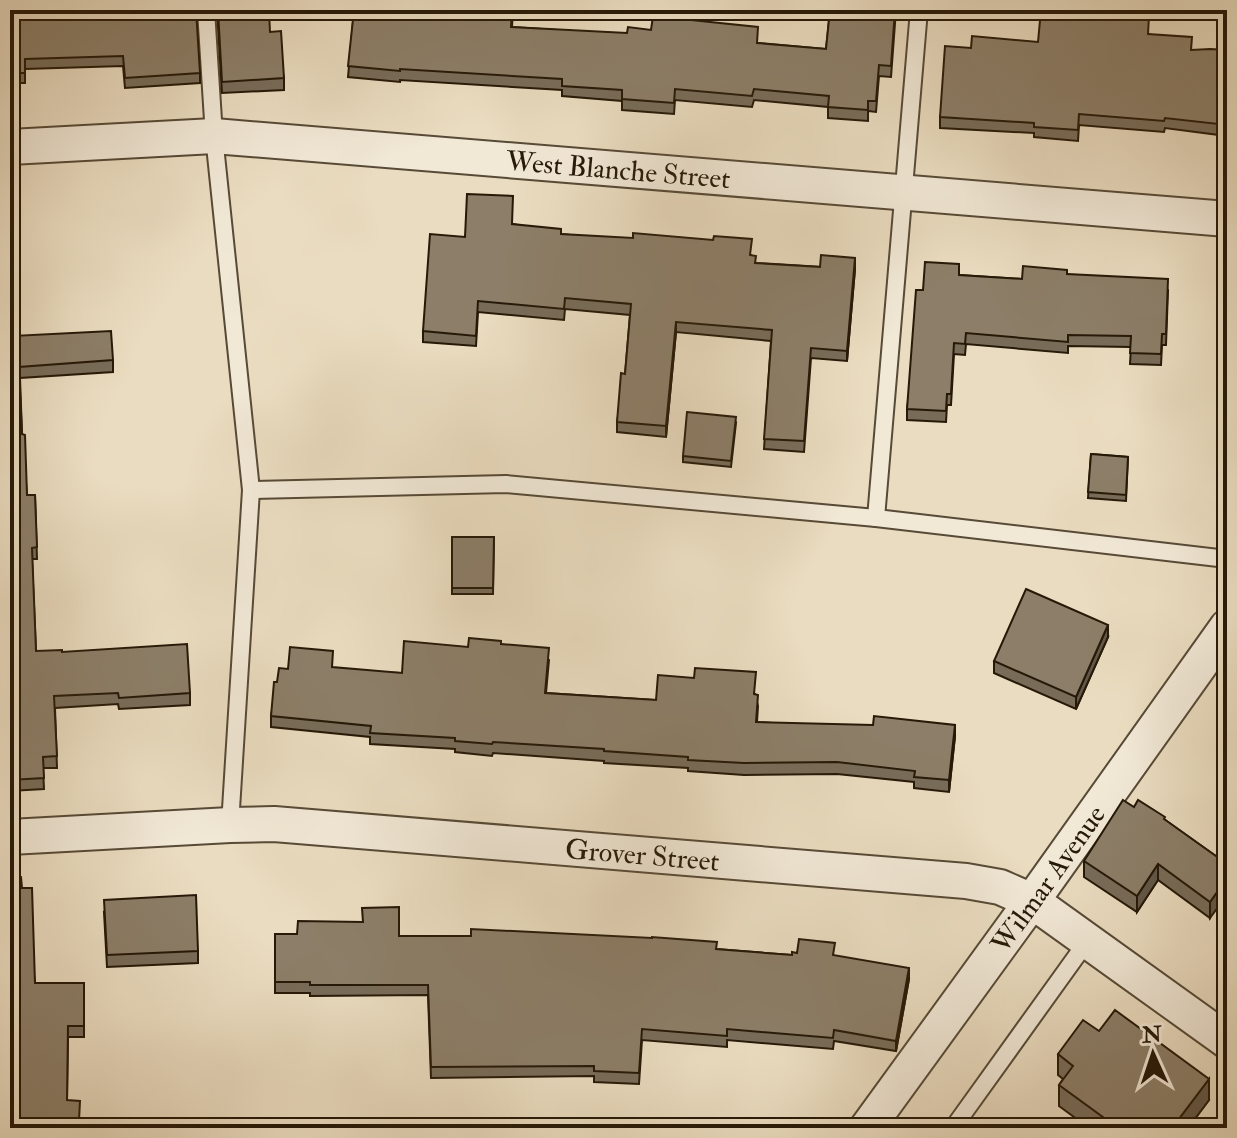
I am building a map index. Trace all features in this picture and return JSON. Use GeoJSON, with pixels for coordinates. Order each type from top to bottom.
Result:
{"type":"FeatureCollection","features":[{"type":"Feature","properties":{"kind":"street","name":"West Blanche Street"},"geometry":{"type":"LineString","coordinates":[[10,147],[214,136],[1227,219]]}},
{"type":"Feature","properties":{"kind":"street","name":"Wilmar Avenue"},"geometry":{"type":"LineString","coordinates":[[867,1128],[1227,627]]}},
{"type":"Feature","properties":{"kind":"street","name":"Grover Street"},"geometry":{"type":"LineString","coordinates":[[10,837],[274,824],[966,881],[1000,887],[1032,901],[1227,1041]]}},
{"type":"Feature","properties":{"kind":"lane"},"geometry":{"type":"LineString","coordinates":[[206,10],[214,136],[251,490],[230,825]]}},
{"type":"Feature","properties":{"kind":"lane"},"geometry":{"type":"LineString","coordinates":[[876,518],[919,10]]}},
{"type":"Feature","properties":{"kind":"lane"},"geometry":{"type":"LineString","coordinates":[[251,490],[506,484],[876,518],[1227,559]]}},
{"type":"Feature","properties":{"kind":"lane"},"geometry":{"type":"LineString","coordinates":[[953,1128],[1088,940]]}},
{"type":"Feature","properties":{"kind":"building"},"geometry":{"type":"Polygon","coordinates":[[[10,10],[196,10],[200,73],[125,78],[123,56],[25,59],[25,73],[10,76],[10,10]]]}},
{"type":"Feature","properties":{"kind":"building"},"geometry":{"type":"Polygon","coordinates":[[[218,10],[269,10],[270,32],[281,31],[284,78],[222,82],[218,10]]]}},
{"type":"Feature","properties":{"kind":"building"},"geometry":{"type":"Polygon","coordinates":[[[354,10],[512,10],[511,27],[627,33],[628,27],[651,30],[653,16],[758,27],[757,43],[826,49],[830,10],[895,10],[891,66],[879,65],[876,101],[868,101],[868,110],[828,107],[829,96],[754,89],[752,96],[675,89],[674,103],[622,99],[622,90],[562,86],[562,79],[348,66],[354,10]]]}},
{"type":"Feature","properties":{"kind":"building"},"geometry":{"type":"Polygon","coordinates":[[[1041,10],[1112,10],[1149,16],[1148,34],[1192,37],[1191,50],[1227,50],[1227,125],[1079,114],[1078,130],[1034,127],[1034,123],[940,117],[945,46],[971,48],[972,36],[1038,42],[1041,10]]]}},
{"type":"Feature","properties":{"kind":"building"},"geometry":{"type":"Polygon","coordinates":[[[467,194],[513,196],[512,224],[561,229],[561,234],[633,238],[633,233],[713,240],[714,236],[752,239],[750,255],[756,256],[755,263],[820,267],[821,255],[855,258],[847,351],[811,348],[804,441],[764,439],[772,330],[676,322],[666,426],[617,422],[631,304],[565,298],[564,309],[478,301],[476,336],[423,331],[430,234],[465,237],[467,194]]]}},
{"type":"Feature","properties":{"kind":"building"},"geometry":{"type":"Polygon","coordinates":[[[10,230],[17,230],[20,276],[10,276],[10,230]]]}},
{"type":"Feature","properties":{"kind":"building"},"geometry":{"type":"Polygon","coordinates":[[[925,262],[959,264],[959,275],[1022,279],[1023,266],[1067,270],[1067,274],[1168,279],[1166,334],[1162,334],[1161,354],[1130,353],[1131,336],[1068,335],[1068,342],[966,333],[965,344],[954,343],[951,394],[947,394],[946,411],[907,409],[916,290],[923,290],[925,262]]]}},
{"type":"Feature","properties":{"kind":"building"},"geometry":{"type":"Polygon","coordinates":[[[10,278],[13,336],[111,331],[113,360],[19,367],[27,495],[35,495],[37,547],[32,548],[36,651],[187,644],[190,693],[119,698],[118,693],[54,696],[57,756],[43,757],[44,778],[10,780],[10,278]]]}},
{"type":"Feature","properties":{"kind":"building"},"geometry":{"type":"Polygon","coordinates":[[[687,412],[736,417],[731,461],[683,456],[687,412]]]}},
{"type":"Feature","properties":{"kind":"building"},"geometry":{"type":"Polygon","coordinates":[[[1091,454],[1128,457],[1126,495],[1088,492],[1091,454]]]}},
{"type":"Feature","properties":{"kind":"building"},"geometry":{"type":"Polygon","coordinates":[[[452,537],[494,537],[493,588],[452,588],[452,537]]]}},
{"type":"Feature","properties":{"kind":"building"},"geometry":{"type":"Polygon","coordinates":[[[1026,589],[1108,625],[1076,697],[994,661],[1026,589]]]}},
{"type":"Feature","properties":{"kind":"building"},"geometry":{"type":"Polygon","coordinates":[[[469,638],[549,648],[545,693],[656,700],[658,675],[694,678],[695,668],[756,672],[756,722],[873,725],[874,716],[955,725],[949,780],[914,777],[915,771],[837,762],[688,760],[688,757],[604,749],[492,744],[455,741],[455,738],[370,733],[371,726],[271,716],[274,682],[277,682],[279,668],[288,669],[290,647],[333,651],[332,667],[402,673],[404,641],[468,647],[469,638]]]}},
{"type":"Feature","properties":{"kind":"building"},"geometry":{"type":"Polygon","coordinates":[[[1123,800],[1134,807],[1138,800],[1227,864],[1227,878],[1210,902],[1158,864],[1137,896],[1084,861],[1123,800]]]}},
{"type":"Feature","properties":{"kind":"building"},"geometry":{"type":"Polygon","coordinates":[[[21,877],[22,888],[32,888],[35,983],[84,983],[84,1026],[68,1026],[67,1100],[80,1101],[79,1121],[131,1120],[131,1128],[10,1128],[10,878],[21,877]]]}},
{"type":"Feature","properties":{"kind":"building"},"geometry":{"type":"Polygon","coordinates":[[[196,895],[198,951],[107,955],[104,900],[196,895]]]}},
{"type":"Feature","properties":{"kind":"building"},"geometry":{"type":"Polygon","coordinates":[[[399,907],[399,936],[471,936],[471,929],[652,937],[717,942],[716,949],[792,955],[792,952],[797,953],[799,939],[835,943],[833,955],[909,968],[896,1041],[834,1030],[833,1038],[727,1029],[727,1036],[642,1029],[639,1073],[594,1071],[594,1066],[431,1067],[428,985],[275,982],[275,934],[297,934],[298,921],[363,922],[362,908],[399,907]]]}},
{"type":"Feature","properties":{"kind":"building"},"geometry":{"type":"Polygon","coordinates":[[[1115,1010],[1209,1079],[1172,1128],[1118,1128],[1059,1085],[1073,1066],[1058,1054],[1083,1020],[1099,1031],[1115,1010]]]}}]}
